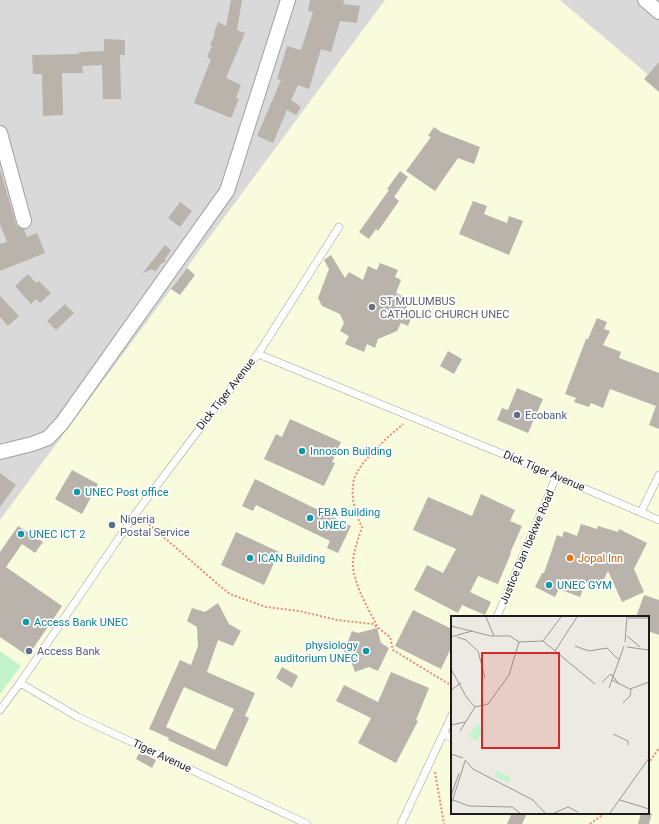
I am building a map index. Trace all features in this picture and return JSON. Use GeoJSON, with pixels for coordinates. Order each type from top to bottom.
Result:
{"type":"FeatureCollection","features":[{"type":"Feature","properties":{"kind":"street"},"geometry":{"type":"LineString","coordinates":[[0,452],[32,444],[48,438],[62,423],[227,191],[288,0]]}},
{"type":"Feature","properties":{"kind":"street"},"geometry":{"type":"LineString","coordinates":[[645,0],[659,12]]}},
{"type":"Feature","properties":{"kind":"street"},"geometry":{"type":"LineString","coordinates":[[0,133],[24,221]]}},
{"type":"Feature","properties":{"kind":"lane"},"geometry":{"type":"LineString","coordinates":[[258,354],[339,226]]}},
{"type":"Feature","properties":{"kind":"lane","name":"Dick Tiger Avenue"},"geometry":{"type":"LineString","coordinates":[[0,710],[136,513],[258,354],[659,520]]}},
{"type":"Feature","properties":{"kind":"lane"},"geometry":{"type":"LineString","coordinates":[[641,512],[659,475]]}},
{"type":"Feature","properties":{"kind":"lane","name":"Justice Dan Ibekwe Road"},"geometry":{"type":"LineString","coordinates":[[497,616],[556,477]]}},
{"type":"Feature","properties":{"kind":"lane","name":"Tiger Avenue"},"geometry":{"type":"LineString","coordinates":[[20,683],[78,717],[306,824]]}},
{"type":"Feature","properties":{"kind":"lane"},"geometry":{"type":"LineString","coordinates":[[401,824],[451,717]]}},
{"type":"Feature","properties":{"kind":"lane"},"geometry":{"type":"LineString","coordinates":[[444,734],[451,738]]}},
{"type":"Feature","properties":{"kind":"path"},"geometry":{"type":"LineString","coordinates":[[378,627],[359,587],[353,567],[356,545],[362,527],[356,516],[354,504],[354,479],[364,463],[387,438],[411,417]]}},
{"type":"Feature","properties":{"kind":"path"},"geometry":{"type":"LineString","coordinates":[[136,513],[221,588],[230,594],[266,607],[337,620],[368,623],[378,627],[390,637],[393,650],[451,685]]}},
{"type":"Feature","properties":{"kind":"path"},"geometry":{"type":"LineString","coordinates":[[649,763],[659,748]]}},
{"type":"Feature","properties":{"kind":"path"},"geometry":{"type":"LineString","coordinates":[[433,757],[444,824]]}},
{"type":"Feature","properties":{"kind":"path"},"geometry":{"type":"LineString","coordinates":[[590,824],[604,814]]}},
{"type":"Feature","properties":{"kind":"shaded area"},"geometry":{"type":"Polygon","coordinates":[[[0,0],[659,0],[659,824],[0,824],[0,0]]]}},
{"type":"Feature","properties":{"kind":"shaded area"},"geometry":{"type":"Polygon","coordinates":[[[385,0],[560,0],[659,84],[659,824],[0,824],[0,520],[385,0]]]}},
{"type":"Feature","properties":{"kind":"green space"},"geometry":{"type":"Polygon","coordinates":[[[0,651],[21,666],[0,694],[0,651]]]}},
{"type":"Feature","properties":{"kind":"building"},"geometry":{"type":"Polygon","coordinates":[[[231,0],[242,0],[237,30],[245,33],[226,78],[241,85],[236,98],[239,99],[231,118],[194,103],[211,59],[207,57],[212,46],[210,45],[215,34],[214,33],[218,22],[226,26],[231,0]]]}},
{"type":"Feature","properties":{"kind":"building"},"geometry":{"type":"Polygon","coordinates":[[[310,0],[344,0],[343,4],[360,6],[357,23],[340,21],[331,52],[321,49],[309,89],[298,85],[291,100],[301,107],[296,115],[287,110],[273,143],[257,136],[281,80],[277,79],[287,46],[301,50],[313,12],[308,11],[310,0]]]}},
{"type":"Feature","properties":{"kind":"building"},"geometry":{"type":"Polygon","coordinates":[[[104,39],[125,40],[125,55],[120,55],[121,99],[103,99],[102,65],[82,66],[83,73],[62,73],[63,115],[43,116],[42,74],[33,74],[32,55],[79,54],[79,52],[104,51],[104,39]]]}},
{"type":"Feature","properties":{"kind":"building"},"geometry":{"type":"Polygon","coordinates":[[[659,62],[659,92],[644,79],[659,62]]]}},
{"type":"Feature","properties":{"kind":"building"},"geometry":{"type":"Polygon","coordinates":[[[434,127],[441,132],[480,147],[474,164],[458,158],[435,191],[406,171],[431,137],[428,136],[434,127]]]}},
{"type":"Feature","properties":{"kind":"building"},"geometry":{"type":"Polygon","coordinates":[[[0,169],[16,224],[18,227],[24,229],[27,237],[37,233],[45,253],[0,271],[0,244],[7,242],[0,224],[0,169]]]}},
{"type":"Feature","properties":{"kind":"building"},"geometry":{"type":"Polygon","coordinates":[[[400,171],[408,177],[394,197],[399,201],[378,231],[376,229],[369,239],[359,232],[389,190],[387,189],[400,171]]]}},
{"type":"Feature","properties":{"kind":"building"},"geometry":{"type":"Polygon","coordinates":[[[473,201],[487,206],[484,214],[507,223],[509,216],[523,221],[509,255],[459,234],[473,201]]]}},
{"type":"Feature","properties":{"kind":"building"},"geometry":{"type":"Polygon","coordinates":[[[180,202],[192,211],[180,227],[168,218],[180,202]]]}},
{"type":"Feature","properties":{"kind":"building"},"geometry":{"type":"Polygon","coordinates":[[[165,245],[171,250],[165,259],[166,261],[161,264],[155,272],[152,269],[142,274],[165,245]]]}},
{"type":"Feature","properties":{"kind":"building","name":"ST MULUMBUS CATHOLIC CHURCH UNEC"},"geometry":{"type":"Polygon","coordinates":[[[331,255],[345,278],[349,272],[363,280],[368,266],[377,270],[380,263],[398,270],[395,277],[401,280],[396,293],[410,300],[406,309],[414,311],[408,326],[401,323],[397,331],[378,339],[375,348],[367,344],[364,352],[345,344],[349,336],[340,331],[344,323],[340,314],[322,306],[318,298],[329,269],[324,260],[331,255]]]}},
{"type":"Feature","properties":{"kind":"building"},"geometry":{"type":"Polygon","coordinates":[[[187,268],[195,275],[180,295],[171,289],[187,268]]]}},
{"type":"Feature","properties":{"kind":"building"},"geometry":{"type":"Polygon","coordinates":[[[28,274],[36,283],[39,281],[51,293],[40,303],[36,299],[31,304],[15,286],[28,274]]]}},
{"type":"Feature","properties":{"kind":"building"},"geometry":{"type":"Polygon","coordinates":[[[0,296],[19,316],[8,326],[0,317],[0,296]]]}},
{"type":"Feature","properties":{"kind":"building"},"geometry":{"type":"Polygon","coordinates":[[[65,304],[74,313],[56,330],[47,321],[65,304]]]}},
{"type":"Feature","properties":{"kind":"building"},"geometry":{"type":"Polygon","coordinates":[[[597,318],[607,322],[604,329],[610,331],[603,345],[621,352],[619,358],[659,373],[659,429],[649,425],[656,406],[610,389],[603,408],[591,403],[589,407],[574,402],[576,398],[565,394],[586,339],[588,339],[597,318]]]}},
{"type":"Feature","properties":{"kind":"building"},"geometry":{"type":"Polygon","coordinates":[[[448,351],[462,359],[454,374],[440,366],[448,351]]]}},
{"type":"Feature","properties":{"kind":"building","name":"Ecobank"},"geometry":{"type":"Polygon","coordinates":[[[517,388],[543,399],[528,433],[497,420],[502,408],[508,410],[517,388]]]}},
{"type":"Feature","properties":{"kind":"building","name":"Innoson Building"},"geometry":{"type":"Polygon","coordinates":[[[290,419],[341,442],[332,462],[335,463],[324,486],[264,459],[276,434],[282,437],[290,419]]]}},
{"type":"Feature","properties":{"kind":"building","name":"UNEC Post office"},"geometry":{"type":"Polygon","coordinates":[[[72,470],[98,484],[82,514],[55,499],[72,470]]]}},
{"type":"Feature","properties":{"kind":"building"},"geometry":{"type":"Polygon","coordinates":[[[0,473],[16,485],[0,507],[0,473]]]}},
{"type":"Feature","properties":{"kind":"building","name":"FBA Building UNEC"},"geometry":{"type":"Polygon","coordinates":[[[255,479],[351,526],[338,553],[327,548],[330,541],[256,505],[253,511],[242,506],[255,479]]]}},
{"type":"Feature","properties":{"kind":"building"},"geometry":{"type":"Polygon","coordinates":[[[481,494],[515,510],[510,521],[522,526],[498,584],[478,576],[470,592],[491,602],[485,615],[462,605],[458,613],[414,590],[427,565],[443,573],[456,549],[413,530],[428,497],[472,516],[481,494]]]}},
{"type":"Feature","properties":{"kind":"building"},"geometry":{"type":"Polygon","coordinates":[[[581,524],[597,529],[598,526],[618,532],[619,529],[647,543],[634,569],[644,592],[622,602],[608,571],[599,589],[586,583],[580,597],[559,589],[555,597],[535,587],[542,573],[544,573],[557,535],[562,537],[564,531],[577,536],[581,524]]]}},
{"type":"Feature","properties":{"kind":"building","name":"Access Bank UNEC"},"geometry":{"type":"Polygon","coordinates":[[[18,526],[43,542],[35,553],[22,544],[6,567],[62,606],[28,656],[0,637],[0,552],[18,526]]]}},
{"type":"Feature","properties":{"kind":"building","name":"ICAN Building"},"geometry":{"type":"Polygon","coordinates":[[[236,532],[279,552],[264,585],[221,565],[236,532]]]}},
{"type":"Feature","properties":{"kind":"building"},"geometry":{"type":"Polygon","coordinates":[[[644,595],[659,600],[659,635],[649,631],[649,616],[636,616],[644,595]]]}},
{"type":"Feature","properties":{"kind":"building"},"geometry":{"type":"Polygon","coordinates":[[[218,603],[229,624],[241,631],[233,646],[218,640],[207,672],[255,693],[245,716],[249,718],[227,767],[168,740],[169,738],[149,729],[180,660],[191,665],[198,646],[197,627],[187,621],[192,608],[205,612],[218,603]],[[184,687],[166,727],[215,750],[234,709],[184,687]]]}},
{"type":"Feature","properties":{"kind":"building"},"geometry":{"type":"Polygon","coordinates":[[[413,610],[451,629],[451,648],[441,669],[395,646],[413,610]]]}},
{"type":"Feature","properties":{"kind":"building","name":"physiology auditorium UNEC"},"geometry":{"type":"Polygon","coordinates":[[[377,628],[381,643],[389,648],[378,671],[369,667],[355,672],[349,656],[343,654],[352,631],[358,633],[377,628]]]}},
{"type":"Feature","properties":{"kind":"building"},"geometry":{"type":"Polygon","coordinates":[[[282,667],[298,676],[292,688],[276,678],[282,667]]]}},
{"type":"Feature","properties":{"kind":"building"},"geometry":{"type":"Polygon","coordinates":[[[391,672],[429,688],[416,720],[418,721],[396,763],[358,743],[371,718],[336,701],[344,685],[378,702],[391,672]]]}},
{"type":"Feature","properties":{"kind":"building"},"geometry":{"type":"Polygon","coordinates":[[[140,752],[156,760],[152,768],[136,759],[140,752]]]}},
{"type":"Feature","properties":{"kind":"building"},"geometry":{"type":"Polygon","coordinates":[[[652,813],[649,824],[638,824],[641,814],[652,813]]]}},
{"type":"Feature","properties":{"kind":"building"},"geometry":{"type":"Polygon","coordinates":[[[512,814],[527,814],[522,824],[507,824],[512,814]]]}},
{"type":"Feature","properties":{"kind":"place","name":"ST MULUMBUS CATHOLIC CHURCH UNEC"},"geometry":{"type":"Point","coordinates":[372,307]}},
{"type":"Feature","properties":{"kind":"place","name":"Ecobank"},"geometry":{"type":"Point","coordinates":[517,415]}},
{"type":"Feature","properties":{"kind":"place","name":"Innoson Building"},"geometry":{"type":"Point","coordinates":[302,451]}},
{"type":"Feature","properties":{"kind":"place","name":"UNEC Post office"},"geometry":{"type":"Point","coordinates":[77,492]}},
{"type":"Feature","properties":{"kind":"place","name":"FBA Building UNEC"},"geometry":{"type":"Point","coordinates":[310,518]}},
{"type":"Feature","properties":{"kind":"place","name":"Nigeria Postal Service"},"geometry":{"type":"Point","coordinates":[112,525]}},
{"type":"Feature","properties":{"kind":"place","name":"UNEC ICT 2"},"geometry":{"type":"Point","coordinates":[21,534]}},
{"type":"Feature","properties":{"kind":"place","name":"ICAN Building"},"geometry":{"type":"Point","coordinates":[250,558]}},
{"type":"Feature","properties":{"kind":"place","name":"Jopal Inn"},"geometry":{"type":"Point","coordinates":[570,558]}},
{"type":"Feature","properties":{"kind":"place","name":"UNEC GYM"},"geometry":{"type":"Point","coordinates":[549,585]}},
{"type":"Feature","properties":{"kind":"place","name":"Access Bank UNEC"},"geometry":{"type":"Point","coordinates":[26,622]}},
{"type":"Feature","properties":{"kind":"place","name":"Access Bank"},"geometry":{"type":"Point","coordinates":[29,651]}},
{"type":"Feature","properties":{"kind":"place","name":"physiology auditorium UNEC"},"geometry":{"type":"Point","coordinates":[366,651]}}]}
